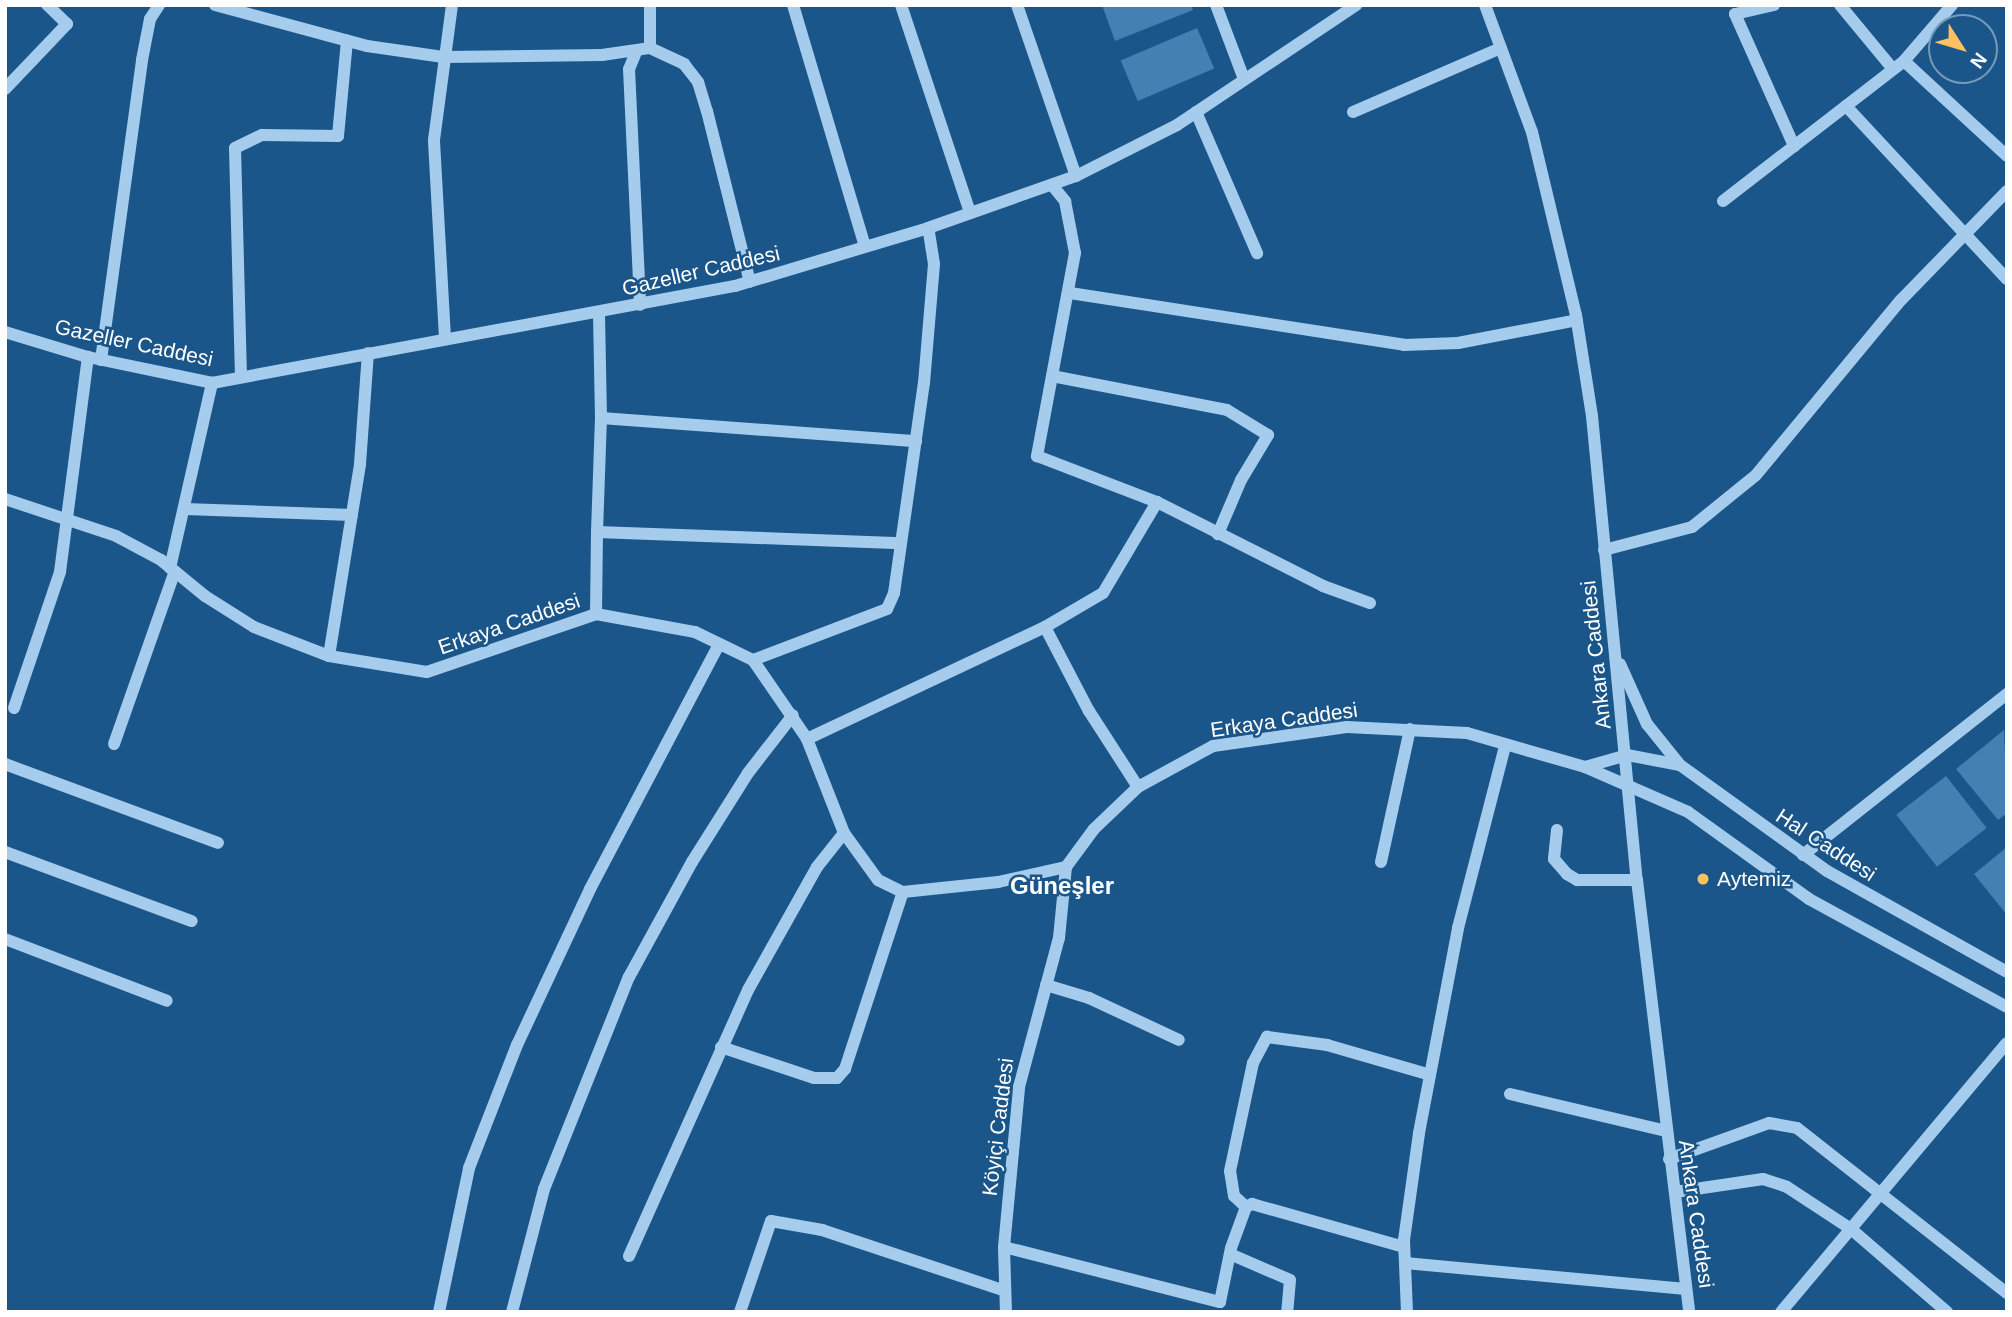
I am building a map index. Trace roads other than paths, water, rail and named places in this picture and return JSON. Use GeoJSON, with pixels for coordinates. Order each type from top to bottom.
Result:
{"type":"FeatureCollection","features":[{"type":"Feature","properties":{"kind":"street"},"geometry":{"type":"LineString","coordinates":[[5,89],[67,24],[47,5]]}},
{"type":"Feature","properties":{"kind":"street"},"geometry":{"type":"LineString","coordinates":[[15,708],[60,572],[142,60],[150,19],[159,5]]}},
{"type":"Feature","properties":{"kind":"street"},"geometry":{"type":"LineString","coordinates":[[215,5],[347,40],[443,57],[636,52],[650,48],[684,64],[698,82],[750,282]]}},
{"type":"Feature","properties":{"kind":"street"},"geometry":{"type":"LineString","coordinates":[[445,338],[434,140],[452,5]]}},
{"type":"Feature","properties":{"kind":"street"},"geometry":{"type":"LineString","coordinates":[[650,5],[650,48]]}},
{"type":"Feature","properties":{"kind":"street"},"geometry":{"type":"LineString","coordinates":[[793,5],[865,247]]}},
{"type":"Feature","properties":{"kind":"street"},"geometry":{"type":"LineString","coordinates":[[901,5],[970,213]]}},
{"type":"Feature","properties":{"kind":"street"},"geometry":{"type":"LineString","coordinates":[[1017,5],[1076,176]]}},
{"type":"Feature","properties":{"kind":"street"},"geometry":{"type":"LineString","coordinates":[[1216,5],[1244,79]]}},
{"type":"Feature","properties":{"kind":"street","name":"Gazeller Caddesi"},"geometry":{"type":"LineString","coordinates":[[5,332],[94,358],[212,383],[445,338],[599,314],[750,282],[928,228],[1076,176],[1196,112],[1356,5]]}},
{"type":"Feature","properties":{"kind":"street","name":"Ankara Caddesi"},"geometry":{"type":"LineString","coordinates":[[1485,5],[1532,132],[1577,320],[1627,755],[1637,880],[1665,1131],[1689,1312]]}},
{"type":"Feature","properties":{"kind":"street"},"geometry":{"type":"LineString","coordinates":[[1774,5],[1735,14],[1794,146]]}},
{"type":"Feature","properties":{"kind":"street"},"geometry":{"type":"LineString","coordinates":[[1840,5],[1898,65],[2007,156]]}},
{"type":"Feature","properties":{"kind":"street"},"geometry":{"type":"LineString","coordinates":[[1723,201],[1898,65],[1952,5]]}},
{"type":"Feature","properties":{"kind":"street"},"geometry":{"type":"LineString","coordinates":[[240,377],[235,148],[262,135],[338,136],[347,40]]}},
{"type":"Feature","properties":{"kind":"street"},"geometry":{"type":"LineString","coordinates":[[1353,112],[1502,48]]}},
{"type":"Feature","properties":{"kind":"street"},"geometry":{"type":"LineString","coordinates":[[636,52],[629,69],[640,306]]}},
{"type":"Feature","properties":{"kind":"street"},"geometry":{"type":"LineString","coordinates":[[1846,106],[2007,279]]}},
{"type":"Feature","properties":{"kind":"street"},"geometry":{"type":"LineString","coordinates":[[1196,112],[1257,253]]}},
{"type":"Feature","properties":{"kind":"street"},"geometry":{"type":"LineString","coordinates":[[1052,185],[1065,201],[1073,227],[1075,253],[1070,293],[1037,456],[1157,502],[1218,534],[1370,603]]}},
{"type":"Feature","properties":{"kind":"street"},"geometry":{"type":"LineString","coordinates":[[1604,550],[1692,527],[1756,475],[1901,300],[2007,191]]}},
{"type":"Feature","properties":{"kind":"street"},"geometry":{"type":"LineString","coordinates":[[753,660],[887,610],[901,543],[916,442],[932,299],[934,264],[928,228]]}},
{"type":"Feature","properties":{"kind":"street"},"geometry":{"type":"LineString","coordinates":[[1070,293],[1404,345],[1458,344],[1577,320]]}},
{"type":"Feature","properties":{"kind":"street"},"geometry":{"type":"LineString","coordinates":[[596,614],[601,418],[599,314]]}},
{"type":"Feature","properties":{"kind":"street"},"geometry":{"type":"LineString","coordinates":[[329,656],[352,515],[368,353]]}},
{"type":"Feature","properties":{"kind":"street"},"geometry":{"type":"LineString","coordinates":[[1052,376],[1227,410],[1268,435],[1241,480],[1218,534]]}},
{"type":"Feature","properties":{"kind":"street"},"geometry":{"type":"LineString","coordinates":[[114,744],[173,569],[212,383]]}},
{"type":"Feature","properties":{"kind":"street"},"geometry":{"type":"LineString","coordinates":[[601,418],[916,442]]}},
{"type":"Feature","properties":{"kind":"street","name":"Erkaya Caddesi"},"geometry":{"type":"LineString","coordinates":[[5,499],[68,516],[116,536],[173,569],[254,627],[329,656],[427,672],[596,614],[695,632],[753,660],[807,738],[844,833],[878,880],[903,892]]}},
{"type":"Feature","properties":{"kind":"street"},"geometry":{"type":"LineString","coordinates":[[807,738],[1045,627],[1103,593],[1157,502]]}},
{"type":"Feature","properties":{"kind":"street"},"geometry":{"type":"LineString","coordinates":[[185,509],[352,515]]}},
{"type":"Feature","properties":{"kind":"street"},"geometry":{"type":"LineString","coordinates":[[597,532],[901,543]]}},
{"type":"Feature","properties":{"kind":"street"},"geometry":{"type":"LineString","coordinates":[[1045,627],[1089,710],[1138,786]]}},
{"type":"Feature","properties":{"kind":"street"},"geometry":{"type":"LineString","coordinates":[[439,1312],[469,1168],[517,1045],[590,889],[719,644]]}},
{"type":"Feature","properties":{"kind":"street"},"geometry":{"type":"LineString","coordinates":[[1614,651],[1647,724],[1680,765]]}},
{"type":"Feature","properties":{"kind":"street"},"geometry":{"type":"LineString","coordinates":[[1803,855],[2007,694]]}},
{"type":"Feature","properties":{"kind":"street"},"geometry":{"type":"LineString","coordinates":[[512,1312],[544,1189],[629,977],[692,862],[748,773],[793,715]]}},
{"type":"Feature","properties":{"kind":"street","name":"Erkaya Caddesi"},"geometry":{"type":"LineString","coordinates":[[1066,867],[1094,829],[1138,786],[1213,746],[1347,727],[1468,733],[1505,746],[1585,767],[1629,785]]}},
{"type":"Feature","properties":{"kind":"street"},"geometry":{"type":"LineString","coordinates":[[1381,862],[1410,729]]}},
{"type":"Feature","properties":{"kind":"street"},"geometry":{"type":"LineString","coordinates":[[1407,1312],[1404,1247],[1430,1075],[1458,928],[1505,746]]}},
{"type":"Feature","properties":{"kind":"street"},"geometry":{"type":"LineString","coordinates":[[1585,767],[1627,755]]}},
{"type":"Feature","properties":{"kind":"street","name":"Hal Caddesi"},"geometry":{"type":"LineString","coordinates":[[1627,755],[1680,765],[1803,855],[2001,968]]}},
{"type":"Feature","properties":{"kind":"street"},"geometry":{"type":"LineString","coordinates":[[5,764],[218,843]]}},
{"type":"Feature","properties":{"kind":"street"},"geometry":{"type":"LineString","coordinates":[[1629,785],[1688,812],[1809,900],[2007,1007]]}},
{"type":"Feature","properties":{"kind":"street"},"geometry":{"type":"LineString","coordinates":[[1557,830],[1554,859],[1567,874],[1577,880],[1637,880]]}},
{"type":"Feature","properties":{"kind":"street"},"geometry":{"type":"LineString","coordinates":[[629,1256],[721,1047],[817,867],[844,833]]}},
{"type":"Feature","properties":{"kind":"street"},"geometry":{"type":"LineString","coordinates":[[5,852],[191,921]]}},
{"type":"Feature","properties":{"kind":"street"},"geometry":{"type":"LineString","coordinates":[[721,1047],[814,1078],[834,1079],[843,1073],[903,892],[998,883],[1066,867]]}},
{"type":"Feature","properties":{"kind":"street","name":"Köyiçi Caddesi"},"geometry":{"type":"LineString","coordinates":[[1006,1312],[1004,1247],[1019,1087],[1059,938],[1066,867]]}},
{"type":"Feature","properties":{"kind":"street"},"geometry":{"type":"LineString","coordinates":[[5,939],[167,1001]]}},
{"type":"Feature","properties":{"kind":"street"},"geometry":{"type":"LineString","coordinates":[[2001,968],[2007,955]]}},
{"type":"Feature","properties":{"kind":"street"},"geometry":{"type":"LineString","coordinates":[[1046,985],[1089,998],[1179,1040]]}},
{"type":"Feature","properties":{"kind":"street"},"geometry":{"type":"LineString","coordinates":[[1246,1207],[1234,1196],[1230,1171],[1253,1062],[1268,1037],[1327,1045],[1430,1075]]}},
{"type":"Feature","properties":{"kind":"street"},"geometry":{"type":"LineString","coordinates":[[1782,1312],[2007,1043]]}},
{"type":"Feature","properties":{"kind":"street"},"geometry":{"type":"LineString","coordinates":[[1510,1094],[1665,1131]]}},
{"type":"Feature","properties":{"kind":"street"},"geometry":{"type":"LineString","coordinates":[[1669,1159],[1769,1123],[1797,1128],[1883,1191],[2007,1293]]}},
{"type":"Feature","properties":{"kind":"street"},"geometry":{"type":"LineString","coordinates":[[1675,1192],[1763,1180],[1787,1187],[1851,1229],[1947,1312]]}},
{"type":"Feature","properties":{"kind":"street"},"geometry":{"type":"LineString","coordinates":[[1246,1207],[1252,1205],[1404,1247]]}},
{"type":"Feature","properties":{"kind":"street"},"geometry":{"type":"LineString","coordinates":[[1004,1247],[1219,1307],[1230,1254],[1246,1207]]}},
{"type":"Feature","properties":{"kind":"street"},"geometry":{"type":"LineString","coordinates":[[740,1312],[771,1221],[822,1230],[1005,1291]]}},
{"type":"Feature","properties":{"kind":"street"},"geometry":{"type":"LineString","coordinates":[[1230,1254],[1290,1280],[1287,1312]]}},
{"type":"Feature","properties":{"kind":"street"},"geometry":{"type":"LineString","coordinates":[[1405,1263],[1686,1289]]}},
{"type":"Feature","properties":{"kind":"place","name":"Aytemiz"},"geometry":{"type":"Point","coordinates":[1703,879]}},
{"type":"Feature","properties":{"kind":"district","name":"Güneşler"},"geometry":{"type":"Point","coordinates":[1062,886]}}]}
